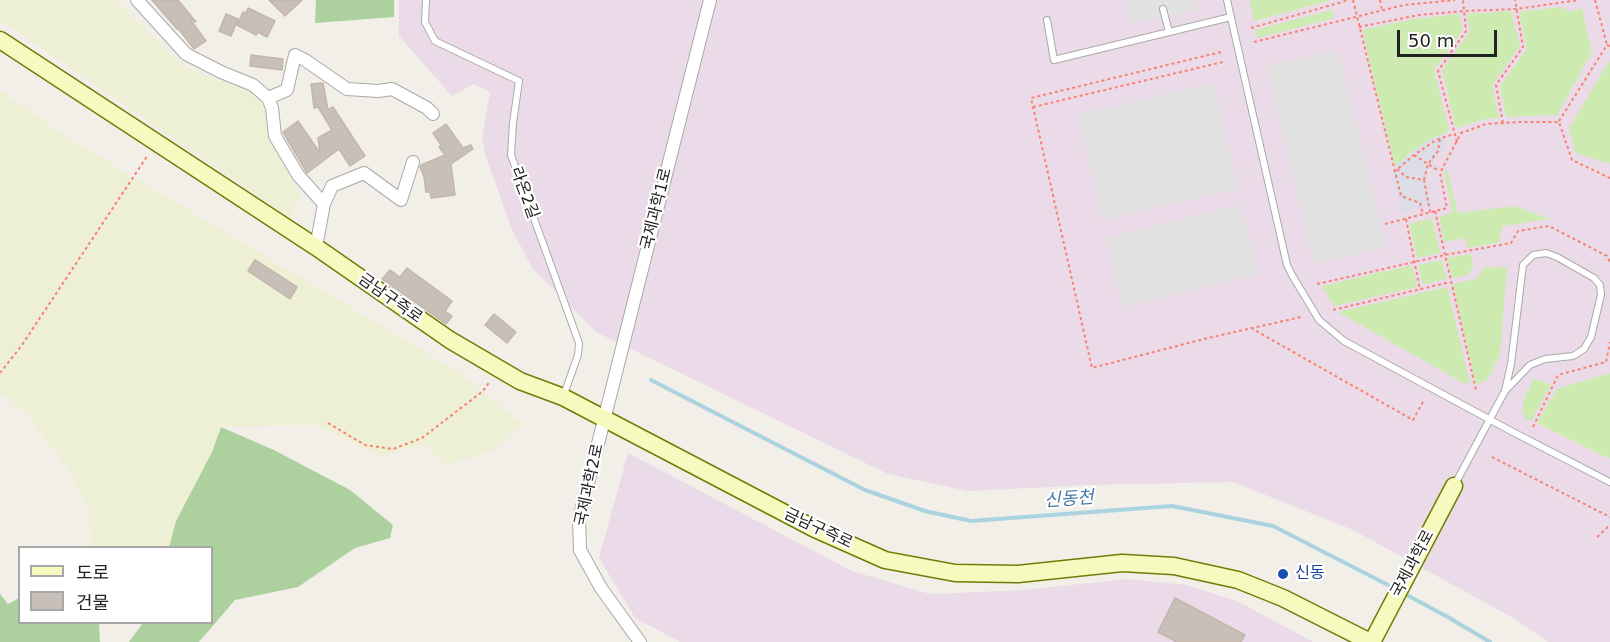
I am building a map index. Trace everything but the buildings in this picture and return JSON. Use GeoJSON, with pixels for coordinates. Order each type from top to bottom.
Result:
{"type":"FeatureCollection","features":[{"type":"Feature","properties":{"kind":"main road","name":"금남구즉로"},"geometry":{"type":"LineString","coordinates":[[0,40],[316,247],[450,340],[520,381],[563,397],[815,529],[885,560],[955,573],[1018,574],[1122,563],[1174,566],[1238,580],[1283,598],[1371,642]]}},
{"type":"Feature","properties":{"kind":"main road","name":"국제과학로"},"geometry":{"type":"LineString","coordinates":[[1371,642],[1454,486]]}},
{"type":"Feature","properties":{"kind":"street"},"geometry":{"type":"LineString","coordinates":[[137,0],[186,54],[221,72],[253,84],[268,98],[272,108],[275,136],[298,176],[324,204]]}},
{"type":"Feature","properties":{"kind":"street","name":"국제과학1로"},"geometry":{"type":"LineString","coordinates":[[605,418],[710,0]]}},
{"type":"Feature","properties":{"kind":"street"},"geometry":{"type":"LineString","coordinates":[[268,98],[287,90],[295,56],[305,60],[347,89],[378,91],[392,88],[427,108],[433,114]]}},
{"type":"Feature","properties":{"kind":"street"},"geometry":{"type":"LineString","coordinates":[[316,247],[324,204],[332,186],[364,173],[401,200],[413,162]]}},
{"type":"Feature","properties":{"kind":"street","name":"국제과학2로"},"geometry":{"type":"LineString","coordinates":[[605,418],[579,519],[580,550],[601,588],[640,642]]}},
{"type":"Feature","properties":{"kind":"lane","name":"라온2길"},"geometry":{"type":"LineString","coordinates":[[426,0],[424,22],[435,41],[519,81],[511,155],[579,343],[578,355],[563,397]]}},
{"type":"Feature","properties":{"kind":"lane"},"geometry":{"type":"LineString","coordinates":[[1227,0],[1287,265],[1319,320],[1344,340],[1610,482]]}},
{"type":"Feature","properties":{"kind":"lane"},"geometry":{"type":"LineString","coordinates":[[1163,9],[1169,32]]}},
{"type":"Feature","properties":{"kind":"lane"},"geometry":{"type":"LineString","coordinates":[[1047,20],[1054,60],[1231,17]]}},
{"type":"Feature","properties":{"kind":"lane"},"geometry":{"type":"LineString","coordinates":[[1454,486],[1505,391],[1530,365],[1545,359],[1574,356],[1584,349],[1591,337],[1601,295],[1600,285],[1594,278],[1557,256],[1546,253],[1533,255],[1523,265],[1511,364],[1505,391]]}},
{"type":"Feature","properties":{"kind":"path"},"geometry":{"type":"LineString","coordinates":[[1251,28],[1351,0],[1401,196],[1420,202],[1423,214]]}},
{"type":"Feature","properties":{"kind":"path"},"geometry":{"type":"LineString","coordinates":[[1380,0],[1382,10]]}},
{"type":"Feature","properties":{"kind":"path"},"geometry":{"type":"LineString","coordinates":[[1254,42],[1404,5],[1455,0]]}},
{"type":"Feature","properties":{"kind":"path"},"geometry":{"type":"LineString","coordinates":[[1456,142],[1438,70],[1466,31],[1462,0]]}},
{"type":"Feature","properties":{"kind":"path"},"geometry":{"type":"LineString","coordinates":[[1503,123],[1496,86],[1523,47],[1515,0]]}},
{"type":"Feature","properties":{"kind":"path"},"geometry":{"type":"LineString","coordinates":[[1359,27],[1419,15],[1516,9],[1579,0]]}},
{"type":"Feature","properties":{"kind":"path"},"geometry":{"type":"LineString","coordinates":[[1559,122],[1608,45],[1595,0]]}},
{"type":"Feature","properties":{"kind":"path"},"geometry":{"type":"LineString","coordinates":[[1221,52],[1031,98],[1092,368],[1301,317]]}},
{"type":"Feature","properties":{"kind":"path"},"geometry":{"type":"LineString","coordinates":[[1033,107],[1222,62]]}},
{"type":"Feature","properties":{"kind":"path"},"geometry":{"type":"LineString","coordinates":[[1385,224],[1447,208],[1440,172],[1461,134],[1486,124],[1559,122]]}},
{"type":"Feature","properties":{"kind":"path"},"geometry":{"type":"LineString","coordinates":[[1559,122],[1572,160],[1610,178]]}},
{"type":"Feature","properties":{"kind":"path"},"geometry":{"type":"LineString","coordinates":[[1396,171],[1414,155],[1454,133]]}},
{"type":"Feature","properties":{"kind":"path"},"geometry":{"type":"LineString","coordinates":[[1430,212],[1424,180],[1428,164],[1438,151],[1440,139]]}},
{"type":"Feature","properties":{"kind":"path"},"geometry":{"type":"LineString","coordinates":[[0,374],[22,345],[156,143]]}},
{"type":"Feature","properties":{"kind":"path"},"geometry":{"type":"LineString","coordinates":[[1414,155],[1440,172]]}},
{"type":"Feature","properties":{"kind":"path"},"geometry":{"type":"LineString","coordinates":[[1396,171],[1406,177],[1424,180]]}},
{"type":"Feature","properties":{"kind":"path"},"geometry":{"type":"LineString","coordinates":[[1435,211],[1476,390]]}},
{"type":"Feature","properties":{"kind":"path"},"geometry":{"type":"LineString","coordinates":[[1405,218],[1420,290]]}},
{"type":"Feature","properties":{"kind":"path"},"geometry":{"type":"LineString","coordinates":[[1317,284],[1445,255],[1511,243],[1518,231],[1549,226],[1607,256],[1610,262]]}},
{"type":"Feature","properties":{"kind":"path"},"geometry":{"type":"LineString","coordinates":[[1333,310],[1451,282]]}},
{"type":"Feature","properties":{"kind":"path"},"geometry":{"type":"LineString","coordinates":[[1251,328],[1413,420],[1424,400]]}},
{"type":"Feature","properties":{"kind":"path"},"geometry":{"type":"LineString","coordinates":[[1606,362],[1610,342]]}},
{"type":"Feature","properties":{"kind":"path"},"geometry":{"type":"LineString","coordinates":[[1533,427],[1558,375],[1606,362],[1610,363]]}},
{"type":"Feature","properties":{"kind":"path"},"geometry":{"type":"LineString","coordinates":[[328,423],[365,446],[393,449],[422,438],[483,391],[498,368]]}},
{"type":"Feature","properties":{"kind":"path"},"geometry":{"type":"LineString","coordinates":[[1492,457],[1610,517]]}},
{"type":"Feature","properties":{"kind":"path"},"geometry":{"type":"LineString","coordinates":[[1597,537],[1610,525]]}},
{"type":"Feature","properties":{"kind":"shaded area"},"geometry":{"type":"Polygon","coordinates":[[[399,0],[1610,0],[1610,642],[1548,642],[1515,619],[1353,530],[1233,482],[1090,485],[968,491],[888,474],[596,332],[533,269],[512,230],[485,154],[482,138],[490,92],[473,84],[452,96],[399,36],[399,0]]]}},
{"type":"Feature","properties":{"kind":"shaded area"},"geometry":{"type":"Polygon","coordinates":[[[1126,0],[1196,0],[1198,10],[1131,24],[1126,0]]]}},
{"type":"Feature","properties":{"kind":"shaded area"},"geometry":{"type":"Polygon","coordinates":[[[1338,50],[1386,247],[1314,264],[1267,66],[1338,50]]]}},
{"type":"Feature","properties":{"kind":"shaded area"},"geometry":{"type":"Polygon","coordinates":[[[1213,83],[1238,188],[1103,220],[1078,115],[1213,83]]]}},
{"type":"Feature","properties":{"kind":"shaded area"},"geometry":{"type":"Polygon","coordinates":[[[1443,134],[1445,143],[1442,151],[1426,172],[1432,205],[1402,212],[1391,171],[1410,153],[1443,134]]]}},
{"type":"Feature","properties":{"kind":"shaded area"},"geometry":{"type":"Polygon","coordinates":[[[1241,205],[1258,274],[1123,307],[1106,238],[1241,205]]]}},
{"type":"Feature","properties":{"kind":"shaded area"},"geometry":{"type":"Polygon","coordinates":[[[628,453],[852,571],[930,594],[1024,590],[1127,579],[1187,585],[1237,601],[1313,642],[680,642],[635,618],[599,558],[628,453]]]}},
{"type":"Feature","properties":{"kind":"green space"},"geometry":{"type":"Polygon","coordinates":[[[0,0],[116,0],[185,68],[252,92],[263,102],[270,142],[301,194],[291,219],[0,20],[0,0]]]}},
{"type":"Feature","properties":{"kind":"green space"},"geometry":{"type":"Polygon","coordinates":[[[316,0],[394,0],[394,17],[315,23],[316,0]]]}},
{"type":"Feature","properties":{"kind":"green space"},"geometry":{"type":"Polygon","coordinates":[[[1250,0],[1332,0],[1254,21],[1250,0]]]}},
{"type":"Feature","properties":{"kind":"green space"},"geometry":{"type":"Polygon","coordinates":[[[1561,7],[1570,12],[1582,8],[1592,52],[1557,115],[1506,117],[1500,86],[1527,49],[1519,12],[1561,7]]]}},
{"type":"Feature","properties":{"kind":"green space"},"geometry":{"type":"Polygon","coordinates":[[[1332,10],[1334,18],[1258,38],[1255,30],[1332,10]]]}},
{"type":"Feature","properties":{"kind":"green space"},"geometry":{"type":"Polygon","coordinates":[[[1511,11],[1520,46],[1492,85],[1499,118],[1485,119],[1456,128],[1442,71],[1470,31],[1466,14],[1511,11]]]}},
{"type":"Feature","properties":{"kind":"green space"},"geometry":{"type":"Polygon","coordinates":[[[1459,14],[1463,30],[1434,70],[1449,131],[1429,140],[1395,167],[1362,30],[1414,19],[1459,14]]]}},
{"type":"Feature","properties":{"kind":"green space"},"geometry":{"type":"Polygon","coordinates":[[[1610,60],[1610,164],[1576,153],[1569,128],[1610,60]]]}},
{"type":"Feature","properties":{"kind":"green space"},"geometry":{"type":"Polygon","coordinates":[[[0,90],[72,140],[461,374],[522,424],[494,450],[447,465],[425,444],[381,456],[315,425],[221,427],[212,452],[176,521],[169,546],[91,546],[88,508],[66,467],[28,415],[0,393],[0,90]]]}},
{"type":"Feature","properties":{"kind":"green space"},"geometry":{"type":"Polygon","coordinates":[[[1447,170],[1458,213],[1515,206],[1550,219],[1503,226],[1498,243],[1468,248],[1465,238],[1444,242],[1439,217],[1453,213],[1444,172],[1447,170]]]}},
{"type":"Feature","properties":{"kind":"green space"},"geometry":{"type":"Polygon","coordinates":[[[1432,218],[1440,253],[1417,258],[1409,224],[1432,218]]]}},
{"type":"Feature","properties":{"kind":"green space"},"geometry":{"type":"Polygon","coordinates":[[[1471,254],[1473,266],[1468,275],[1452,278],[1447,258],[1471,254]]]}},
{"type":"Feature","properties":{"kind":"green space"},"geometry":{"type":"Polygon","coordinates":[[[1442,260],[1446,279],[1423,285],[1418,265],[1442,260]]]}},
{"type":"Feature","properties":{"kind":"green space"},"geometry":{"type":"Polygon","coordinates":[[[1412,265],[1417,287],[1334,306],[1322,286],[1412,265]]]}},
{"type":"Feature","properties":{"kind":"green space"},"geometry":{"type":"Polygon","coordinates":[[[1507,267],[1500,355],[1487,380],[1476,385],[1453,284],[1476,279],[1484,268],[1507,267]]]}},
{"type":"Feature","properties":{"kind":"green space"},"geometry":{"type":"Polygon","coordinates":[[[1447,287],[1470,383],[1463,383],[1338,312],[1447,287]]]}},
{"type":"Feature","properties":{"kind":"green space"},"geometry":{"type":"Polygon","coordinates":[[[1610,373],[1610,459],[1537,423],[1557,389],[1610,373]]]}},
{"type":"Feature","properties":{"kind":"green space"},"geometry":{"type":"Polygon","coordinates":[[[1534,378],[1551,385],[1532,420],[1526,420],[1522,409],[1534,378]]]}},
{"type":"Feature","properties":{"kind":"green space"},"geometry":{"type":"Polygon","coordinates":[[[221,427],[274,450],[350,490],[393,525],[390,538],[355,548],[298,587],[235,600],[199,642],[129,642],[142,624],[213,624],[213,546],[169,546],[176,521],[212,452],[221,427]]]}},
{"type":"Feature","properties":{"kind":"green space"},"geometry":{"type":"Polygon","coordinates":[[[0,594],[8,604],[18,599],[18,624],[99,624],[100,642],[0,642],[0,594]]]}},
{"type":"Feature","properties":{"kind":"waterway","name":"신동천"},"geometry":{"type":"LineString","coordinates":[[651,380],[865,490],[925,511],[971,521],[1172,506],[1273,526],[1394,588]]}},
{"type":"Feature","properties":{"kind":"waterway","name":"신동천"},"geometry":{"type":"LineString","coordinates":[[1403,593],[1490,642]]}},
{"type":"Feature","properties":{"kind":"place","name":"신동"},"geometry":{"type":"Point","coordinates":[1283,574]}}]}
